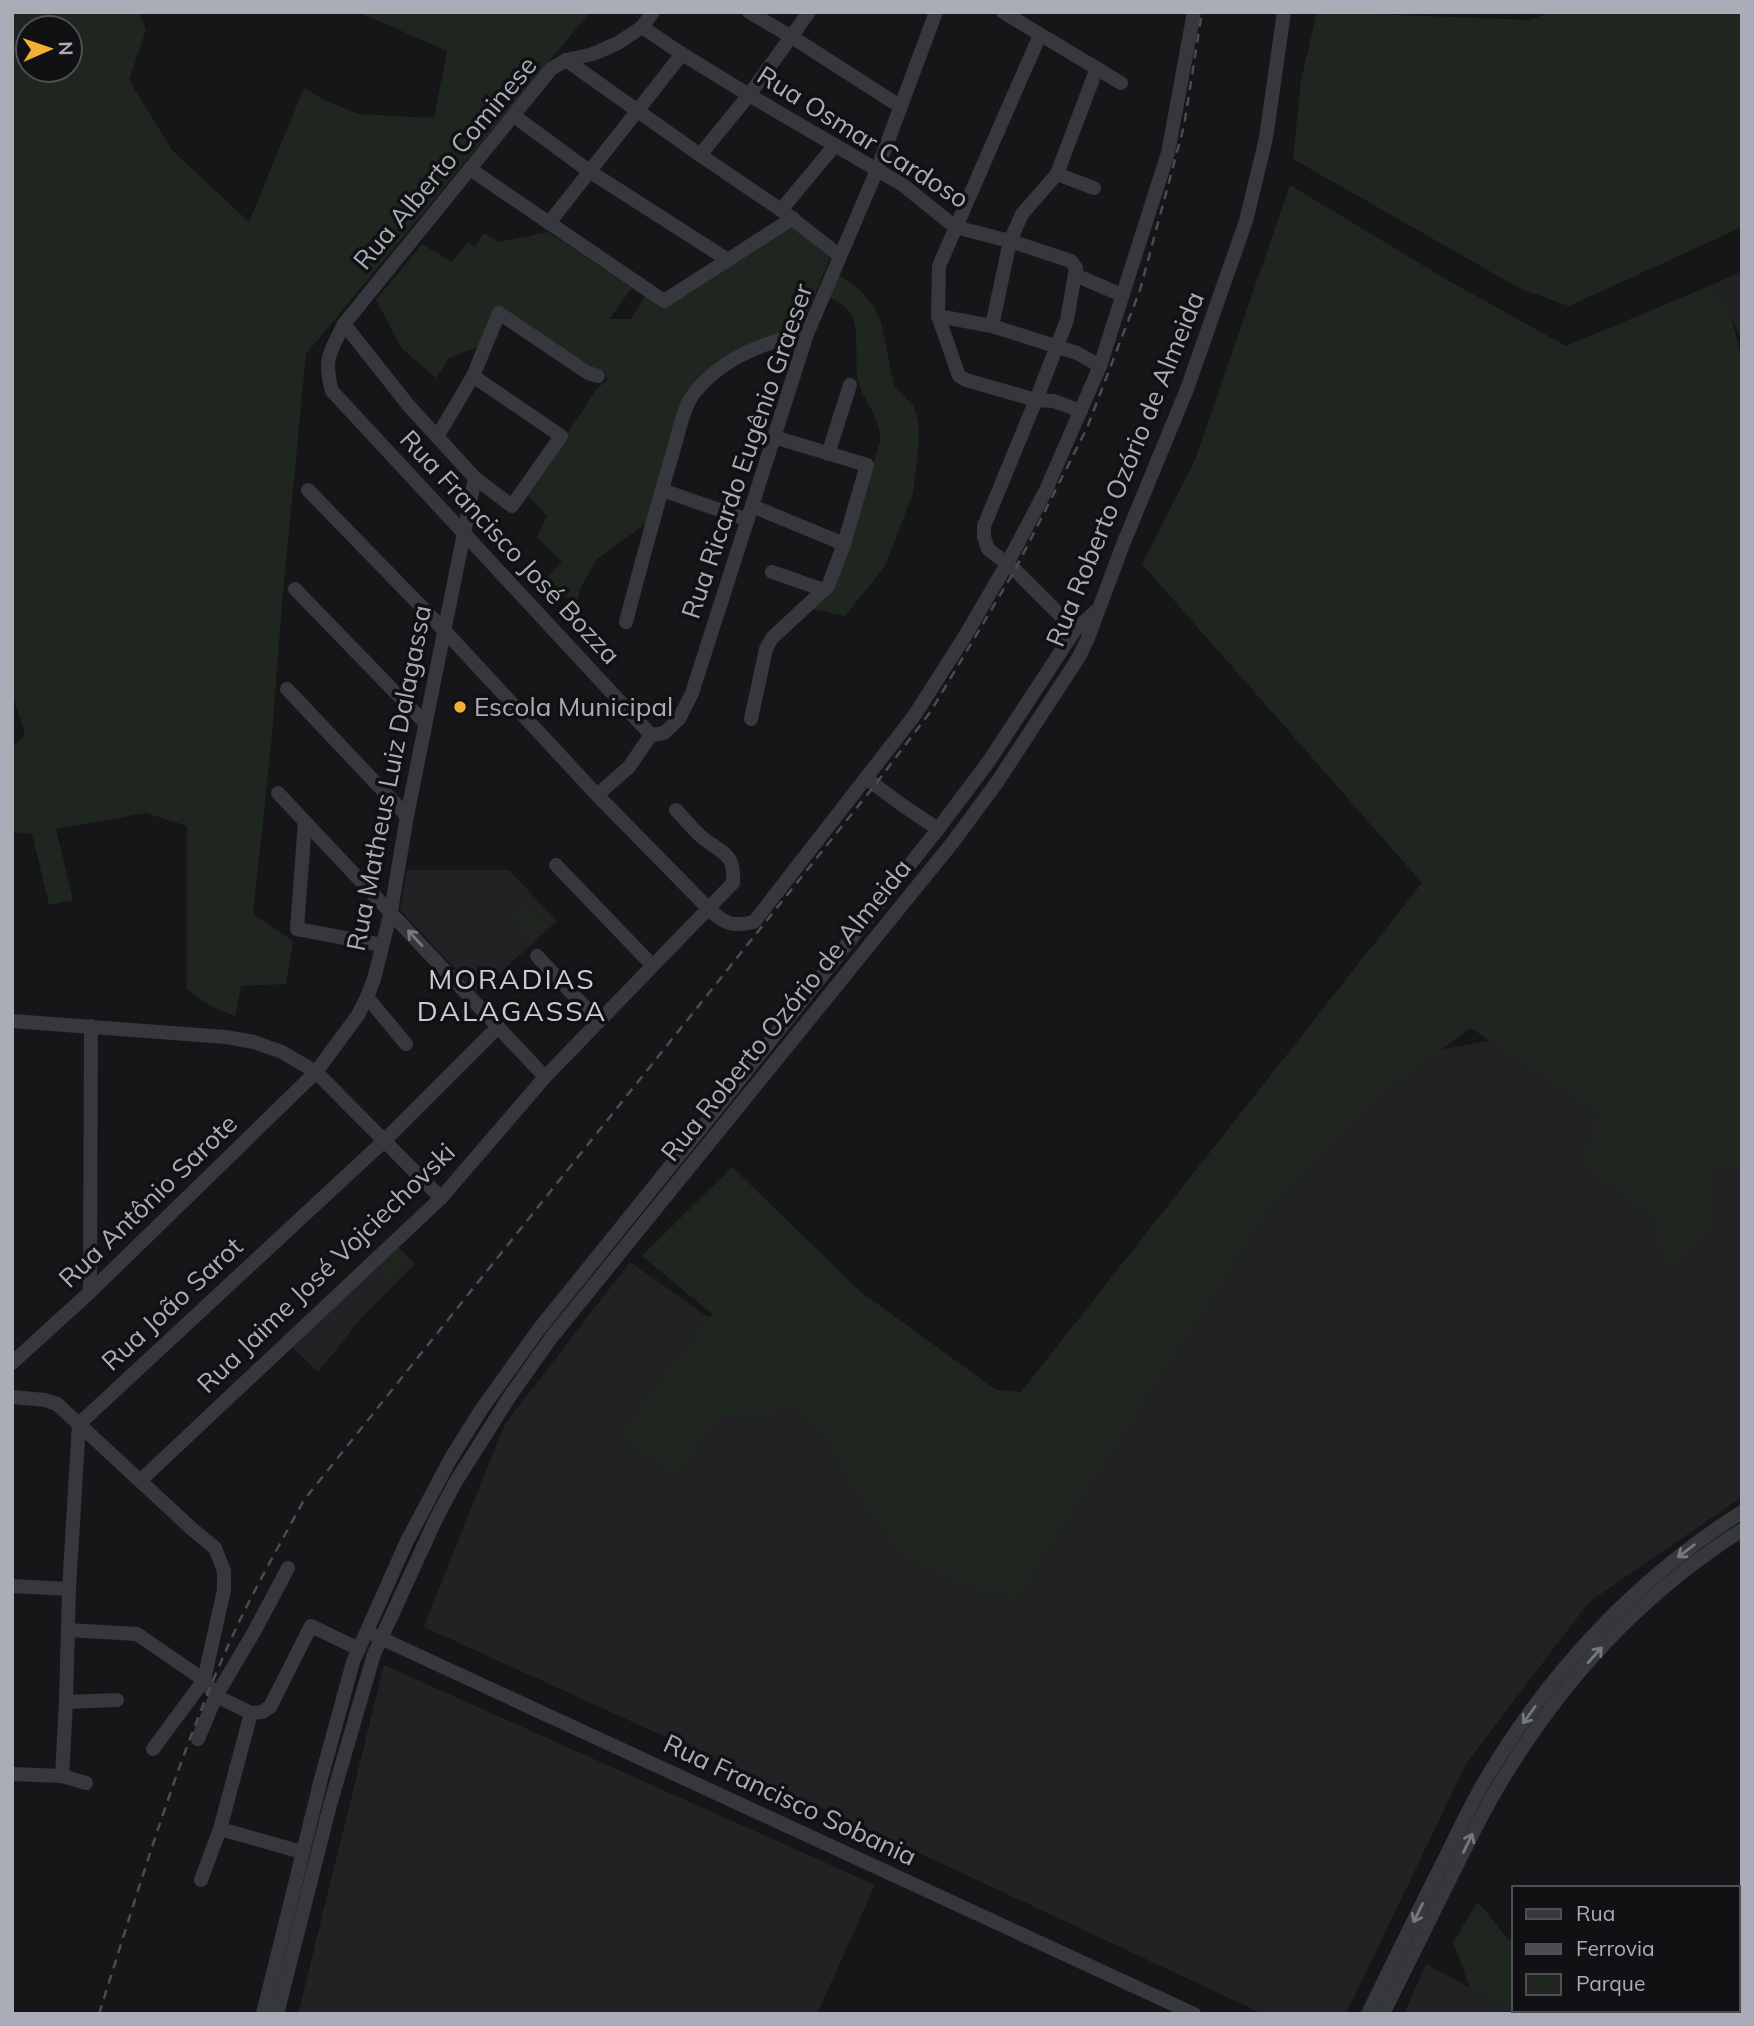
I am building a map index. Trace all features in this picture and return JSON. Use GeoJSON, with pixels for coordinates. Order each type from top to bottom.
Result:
{"type":"FeatureCollection","features":[{"type":"Feature","properties":{"kind":"street","name":"Rua Alberto Cominese"},"geometry":{"type":"LineString","coordinates":[[332,391],[327,371],[328,356],[344,324],[551,69],[566,60],[593,54],[618,43],[642,27],[653,12]]}},
{"type":"Feature","properties":{"kind":"street"},"geometry":{"type":"LineString","coordinates":[[749,12],[901,107]]}},
{"type":"Feature","properties":{"kind":"street"},"geometry":{"type":"LineString","coordinates":[[700,155],[749,95],[809,12]]}},
{"type":"Feature","properties":{"kind":"street"},"geometry":{"type":"LineString","coordinates":[[1003,12],[1121,83]]}},
{"type":"Feature","properties":{"kind":"street"},"geometry":{"type":"LineString","coordinates":[[307,490],[708,908],[721,920],[738,925],[754,922],[914,716],[965,636],[1046,490],[1100,366],[1168,153],[1194,12]]}},
{"type":"Feature","properties":{"kind":"street","name":"Rua Roberto Ozório de Almeida"},"geometry":{"type":"LineString","coordinates":[[277,2014],[294,1914],[370,1668],[381,1638],[443,1505],[531,1366],[545,1334],[695,1160],[954,842],[1067,677],[1084,647],[1187,389],[1246,221],[1266,138],[1284,12]]}},
{"type":"Feature","properties":{"kind":"street","name":"Rua Ricardo Eugênio Graeser"},"geometry":{"type":"LineString","coordinates":[[651,735],[664,733],[679,719],[692,693],[807,334],[877,170],[933,13]]}},
{"type":"Feature","properties":{"kind":"street","name":"Rua Osmar Cardoso"},"geometry":{"type":"LineString","coordinates":[[642,27],[682,54],[918,196],[956,227],[1010,241],[1073,268],[1122,295]]}},
{"type":"Feature","properties":{"kind":"street"},"geometry":{"type":"LineString","coordinates":[[1040,34],[939,266],[938,316],[959,376],[1036,400],[1054,401],[1081,411]]}},
{"type":"Feature","properties":{"kind":"street"},"geometry":{"type":"LineString","coordinates":[[550,223],[682,54]]}},
{"type":"Feature","properties":{"kind":"street"},"geometry":{"type":"LineString","coordinates":[[566,60],[788,214],[840,256]]}},
{"type":"Feature","properties":{"kind":"street"},"geometry":{"type":"LineString","coordinates":[[992,326],[1010,241],[1022,214],[1057,174],[1097,68]]}},
{"type":"Feature","properties":{"kind":"street"},"geometry":{"type":"LineString","coordinates":[[513,116],[589,171],[728,260]]}},
{"type":"Feature","properties":{"kind":"street"},"geometry":{"type":"LineString","coordinates":[[470,169],[664,300],[728,260],[788,214],[835,145]]}},
{"type":"Feature","properties":{"kind":"street"},"geometry":{"type":"LineString","coordinates":[[1057,174],[1094,188]]}},
{"type":"Feature","properties":{"kind":"street"},"geometry":{"type":"LineString","coordinates":[[1073,268],[1067,320],[984,526],[984,537],[988,549],[1075,630]]}},
{"type":"Feature","properties":{"kind":"street"},"geometry":{"type":"LineString","coordinates":[[437,437],[473,376],[499,313],[588,373],[598,376]]}},
{"type":"Feature","properties":{"kind":"street"},"geometry":{"type":"LineString","coordinates":[[938,316],[992,326],[1077,353],[1100,366]]}},
{"type":"Feature","properties":{"kind":"street"},"geometry":{"type":"LineString","coordinates":[[344,324],[437,437],[475,478],[512,506],[561,436],[473,376]]}},
{"type":"Feature","properties":{"kind":"street"},"geometry":{"type":"LineString","coordinates":[[626,622],[662,490],[693,394],[744,354],[766,344],[807,334]]}},
{"type":"Feature","properties":{"kind":"street"},"geometry":{"type":"LineString","coordinates":[[828,454],[850,385]]}},
{"type":"Feature","properties":{"kind":"street","name":"Rua Francisco José Bozza"},"geometry":{"type":"LineString","coordinates":[[332,391],[651,735]]}},
{"type":"Feature","properties":{"kind":"street"},"geometry":{"type":"LineString","coordinates":[[751,719],[766,649],[772,638],[828,586],[844,544],[867,465],[774,437]]}},
{"type":"Feature","properties":{"kind":"street","name":"Rua Matheus Luiz Dalagassa"},"geometry":{"type":"LineString","coordinates":[[316,1072],[358,1016],[374,979],[391,911],[443,629],[475,478]]}},
{"type":"Feature","properties":{"kind":"street"},"geometry":{"type":"LineString","coordinates":[[662,490],[750,513],[844,544]]}},
{"type":"Feature","properties":{"kind":"street"},"geometry":{"type":"LineString","coordinates":[[772,572],[824,590]]}},
{"type":"Feature","properties":{"kind":"street"},"geometry":{"type":"LineString","coordinates":[[295,589],[425,723]]}},
{"type":"Feature","properties":{"kind":"street"},"geometry":{"type":"LineString","coordinates":[[263,2014],[294,1914],[302,1852],[349,1673],[429,1498],[481,1410],[519,1357],[545,1334],[684,1150],[938,829],[989,761],[1075,630],[1100,608]]}},
{"type":"Feature","properties":{"kind":"street"},"geometry":{"type":"LineString","coordinates":[[287,689],[407,816]]}},
{"type":"Feature","properties":{"kind":"street"},"geometry":{"type":"LineString","coordinates":[[597,795],[629,767],[651,735]]}},
{"type":"Feature","properties":{"kind":"street"},"geometry":{"type":"LineString","coordinates":[[866,778],[938,829]]}},
{"type":"Feature","properties":{"kind":"street"},"geometry":{"type":"LineString","coordinates":[[278,793],[545,1077]]}},
{"type":"Feature","properties":{"kind":"street","name":"Rua Jaime José Vojciechovski"},"geometry":{"type":"LineString","coordinates":[[141,1480],[441,1198],[545,1077],[733,883],[734,869],[726,853],[702,838],[676,810]]}},
{"type":"Feature","properties":{"kind":"street"},"geometry":{"type":"LineString","coordinates":[[305,822],[297,929],[382,945]]}},
{"type":"Feature","properties":{"kind":"street"},"geometry":{"type":"LineString","coordinates":[[556,864],[652,965]]}},
{"type":"Feature","properties":{"kind":"street"},"geometry":{"type":"LineString","coordinates":[[537,956],[598,1021]]}},
{"type":"Feature","properties":{"kind":"street"},"geometry":{"type":"LineString","coordinates":[[367,997],[406,1044]]}},
{"type":"Feature","properties":{"kind":"street"},"geometry":{"type":"LineString","coordinates":[[12,1021],[226,1037],[254,1042],[282,1052],[316,1072],[441,1198]]}},
{"type":"Feature","properties":{"kind":"street"},"geometry":{"type":"LineString","coordinates":[[90,1292],[91,1026]]}},
{"type":"Feature","properties":{"kind":"street","name":"Rua João Sarot"},"geometry":{"type":"LineString","coordinates":[[79,1424],[384,1141],[498,1027]]}},
{"type":"Feature","properties":{"kind":"street","name":"Rua Antônio Sarote"},"geometry":{"type":"LineString","coordinates":[[12,1363],[90,1292],[316,1072]]}},
{"type":"Feature","properties":{"kind":"street"},"geometry":{"type":"LineString","coordinates":[[714,1112],[725,1123]]}},
{"type":"Feature","properties":{"kind":"street"},"geometry":{"type":"LineString","coordinates":[[684,1150],[695,1160]]}},
{"type":"Feature","properties":{"kind":"street"},"geometry":{"type":"LineString","coordinates":[[519,1357],[531,1366]]}},
{"type":"Feature","properties":{"kind":"street"},"geometry":{"type":"LineString","coordinates":[[12,1397],[45,1400],[57,1404],[215,1548],[224,1571],[224,1590],[204,1680],[153,1749]]}},
{"type":"Feature","properties":{"kind":"street"},"geometry":{"type":"LineString","coordinates":[[481,1410],[495,1419]]}},
{"type":"Feature","properties":{"kind":"street"},"geometry":{"type":"LineString","coordinates":[[62,1776],[79,1424]]}},
{"type":"Feature","properties":{"kind":"street"},"geometry":{"type":"LineString","coordinates":[[429,1498],[443,1505]]}},
{"type":"Feature","properties":{"kind":"street"},"geometry":{"type":"LineString","coordinates":[[1368,2014],[1473,1802],[1507,1746],[1546,1691],[1639,1590],[1693,1545],[1742,1512]]}},
{"type":"Feature","properties":{"kind":"street"},"geometry":{"type":"LineString","coordinates":[[1383,2014],[1492,1797],[1549,1711],[1595,1654],[1640,1608],[1691,1565],[1742,1530]]}},
{"type":"Feature","properties":{"kind":"street"},"geometry":{"type":"LineString","coordinates":[[198,1739],[216,1696],[288,1568]]}},
{"type":"Feature","properties":{"kind":"street"},"geometry":{"type":"LineString","coordinates":[[12,1586],[69,1589]]}},
{"type":"Feature","properties":{"kind":"street"},"geometry":{"type":"LineString","coordinates":[[383,1595],[398,1602]]}},
{"type":"Feature","properties":{"kind":"street"},"geometry":{"type":"LineString","coordinates":[[68,1630],[137,1634],[204,1680],[216,1696],[251,1713],[262,1712],[270,1707],[311,1626],[359,1649]]}},
{"type":"Feature","properties":{"kind":"street","name":"Rua Francisco Sobania"},"geometry":{"type":"LineString","coordinates":[[367,1632],[1194,2014]]}},
{"type":"Feature","properties":{"kind":"street"},"geometry":{"type":"LineString","coordinates":[[66,1702],[117,1700]]}},
{"type":"Feature","properties":{"kind":"street"},"geometry":{"type":"LineString","coordinates":[[201,1880],[220,1829],[251,1713]]}},
{"type":"Feature","properties":{"kind":"street"},"geometry":{"type":"LineString","coordinates":[[12,1774],[62,1776],[86,1783]]}},
{"type":"Feature","properties":{"kind":"street"},"geometry":{"type":"LineString","coordinates":[[321,1779],[336,1784]]}},
{"type":"Feature","properties":{"kind":"street"},"geometry":{"type":"LineString","coordinates":[[220,1829],[302,1852]]}},
{"type":"Feature","properties":{"kind":"shaded area"},"geometry":{"type":"Polygon","coordinates":[[[1742,271],[1742,339],[1714,284],[1742,271]]]}},
{"type":"Feature","properties":{"kind":"shaded area"},"geometry":{"type":"Polygon","coordinates":[[[407,870],[509,870],[557,921],[478,993],[400,910],[407,870]]]}},
{"type":"Feature","properties":{"kind":"shaded area"},"geometry":{"type":"Polygon","coordinates":[[[1742,991],[1742,1497],[1589,1602],[1466,1764],[1346,2014],[1263,2014],[885,1837],[424,1627],[505,1424],[630,1262],[1045,1555],[1317,1074],[1742,991]]]}},
{"type":"Feature","properties":{"kind":"shaded area"},"geometry":{"type":"Polygon","coordinates":[[[396,1245],[415,1264],[363,1316],[318,1372],[291,1346],[396,1245]]]}},
{"type":"Feature","properties":{"kind":"shaded area"},"geometry":{"type":"Polygon","coordinates":[[[384,1665],[875,1885],[817,2014],[298,2014],[384,1665]]]}},
{"type":"Feature","properties":{"kind":"shaded area"},"geometry":{"type":"Polygon","coordinates":[[[1426,1964],[1518,2014],[1404,2014],[1426,1964]]]}},
{"type":"Feature","properties":{"kind":"green space"},"geometry":{"type":"Polygon","coordinates":[[[12,12],[139,12],[146,30],[129,80],[172,150],[249,222],[304,88],[326,101],[359,114],[434,118],[447,51],[358,12],[590,12],[306,354],[253,914],[293,941],[286,984],[241,986],[235,1016],[210,1006],[187,989],[187,826],[146,813],[56,829],[73,900],[49,905],[32,834],[12,832],[12,748],[25,734],[12,693],[12,12]]]}},
{"type":"Feature","properties":{"kind":"green space"},"geometry":{"type":"Polygon","coordinates":[[[1317,12],[1530,20],[1551,12],[1742,12],[1742,227],[1569,306],[1521,289],[1293,159],[1301,80],[1317,12]]]}},
{"type":"Feature","properties":{"kind":"green space"},"geometry":{"type":"Polygon","coordinates":[[[1290,185],[1449,281],[1566,346],[1714,284],[1731,317],[1742,358],[1742,1168],[1715,1170],[1711,1228],[1667,1271],[1650,1213],[1581,1163],[1599,1115],[1471,1028],[1377,1096],[1265,1215],[1045,1555],[1020,1598],[965,1586],[901,1556],[857,1495],[824,1436],[792,1405],[757,1418],[720,1416],[676,1476],[618,1437],[712,1314],[642,1256],[732,1167],[861,1292],[996,1390],[1021,1392],[1422,883],[1142,564],[1195,460],[1290,185]]]}},
{"type":"Feature","properties":{"kind":"green space"},"geometry":{"type":"Polygon","coordinates":[[[793,226],[830,258],[801,329],[696,384],[648,522],[597,559],[580,589],[576,606],[548,577],[562,562],[537,537],[547,516],[527,495],[598,387],[606,382],[605,372],[594,369],[498,307],[478,347],[449,358],[436,378],[402,349],[376,300],[422,244],[452,262],[468,242],[475,247],[484,233],[499,242],[548,232],[632,288],[609,319],[631,319],[645,296],[663,306],[793,226]]]}},
{"type":"Feature","properties":{"kind":"green space"},"geometry":{"type":"Polygon","coordinates":[[[838,274],[859,289],[873,305],[881,322],[894,385],[914,407],[919,441],[913,493],[885,566],[845,616],[812,609],[843,562],[880,442],[880,434],[876,418],[858,381],[854,321],[847,309],[830,297],[838,274]]]}},
{"type":"Feature","properties":{"kind":"green space"},"geometry":{"type":"Polygon","coordinates":[[[526,905],[545,925],[530,939],[512,919],[526,905]]]}},
{"type":"Feature","properties":{"kind":"green space"},"geometry":{"type":"Polygon","coordinates":[[[397,1251],[409,1263],[391,1281],[379,1270],[397,1251]]]}},
{"type":"Feature","properties":{"kind":"green space"},"geometry":{"type":"Polygon","coordinates":[[[1742,1885],[1742,2014],[1514,2012],[1740,2012],[1742,1885]]]}},
{"type":"Feature","properties":{"kind":"green space"},"geometry":{"type":"Polygon","coordinates":[[[1478,1902],[1512,1942],[1512,2011],[1470,1988],[1453,1942],[1478,1902]]]}},
{"type":"Feature","properties":{"kind":"railway"},"geometry":{"type":"LineString","coordinates":[[99,2014],[146,1865],[198,1717],[239,1622],[304,1500],[875,785],[931,711],[1015,570],[1087,428],[1140,290],[1184,126],[1202,12]]}},
{"type":"Feature","properties":{"kind":"place","name":"Escola Municipal"},"geometry":{"type":"Point","coordinates":[460,707]}},
{"type":"Feature","properties":{"kind":"district","name":"MORADIAS DALAGASSA"},"geometry":{"type":"Point","coordinates":[512,995]}}]}
